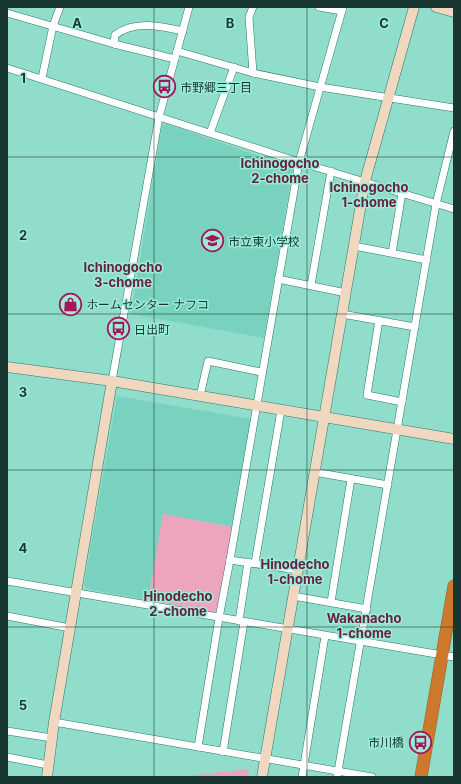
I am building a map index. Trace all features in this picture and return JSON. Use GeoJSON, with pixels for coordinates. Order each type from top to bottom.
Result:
{"type":"FeatureCollection","features":[{"type":"Feature","properties":{"kind":"highway"},"geometry":{"type":"LineString","coordinates":[[421,777],[448,656],[454,586]]}},
{"type":"Feature","properties":{"kind":"street"},"geometry":{"type":"LineString","coordinates":[[42,78],[53,26],[60,7]]}},
{"type":"Feature","properties":{"kind":"street"},"geometry":{"type":"LineString","coordinates":[[47,777],[54,722],[158,117],[189,7]]}},
{"type":"Feature","properties":{"kind":"street"},"geometry":{"type":"LineString","coordinates":[[253,7],[249,17],[253,73]]}},
{"type":"Feature","properties":{"kind":"street"},"geometry":{"type":"LineString","coordinates":[[198,747],[261,372],[299,162],[343,9],[319,7]]}},
{"type":"Feature","properties":{"kind":"street"},"geometry":{"type":"LineString","coordinates":[[262,777],[365,181],[414,7]]}},
{"type":"Feature","properties":{"kind":"street"},"geometry":{"type":"LineString","coordinates":[[436,7],[454,12]]}},
{"type":"Feature","properties":{"kind":"street"},"geometry":{"type":"LineString","coordinates":[[7,14],[114,44],[234,67],[253,73],[320,87],[389,96],[454,108]]}},
{"type":"Feature","properties":{"kind":"street"},"geometry":{"type":"LineString","coordinates":[[114,44],[115,35],[123,29],[154,24],[183,30]]}},
{"type":"Feature","properties":{"kind":"street"},"geometry":{"type":"LineString","coordinates":[[210,133],[234,67]]}},
{"type":"Feature","properties":{"kind":"street"},"geometry":{"type":"LineString","coordinates":[[7,68],[42,78],[299,162],[454,209]]}},
{"type":"Feature","properties":{"kind":"street"},"geometry":{"type":"LineString","coordinates":[[338,774],[436,204],[454,131]]}},
{"type":"Feature","properties":{"kind":"street"},"geometry":{"type":"LineString","coordinates":[[311,285],[331,171]]}},
{"type":"Feature","properties":{"kind":"street"},"geometry":{"type":"LineString","coordinates":[[392,253],[402,193]]}},
{"type":"Feature","properties":{"kind":"street"},"geometry":{"type":"LineString","coordinates":[[354,246],[427,260]]}},
{"type":"Feature","properties":{"kind":"street"},"geometry":{"type":"LineString","coordinates":[[278,279],[346,293]]}},
{"type":"Feature","properties":{"kind":"street"},"geometry":{"type":"LineString","coordinates":[[342,314],[415,327]]}},
{"type":"Feature","properties":{"kind":"street"},"geometry":{"type":"LineString","coordinates":[[379,320],[367,395],[402,402]]}},
{"type":"Feature","properties":{"kind":"street"},"geometry":{"type":"LineString","coordinates":[[200,396],[208,361],[261,372]]}},
{"type":"Feature","properties":{"kind":"street"},"geometry":{"type":"LineString","coordinates":[[7,367],[112,381],[454,439]]}},
{"type":"Feature","properties":{"kind":"street"},"geometry":{"type":"LineString","coordinates":[[223,752],[241,622],[281,410]]}},
{"type":"Feature","properties":{"kind":"street"},"geometry":{"type":"LineString","coordinates":[[314,472],[388,485]]}},
{"type":"Feature","properties":{"kind":"street"},"geometry":{"type":"LineString","coordinates":[[331,602],[351,479]]}},
{"type":"Feature","properties":{"kind":"street"},"geometry":{"type":"LineString","coordinates":[[230,560],[297,570]]}},
{"type":"Feature","properties":{"kind":"street"},"geometry":{"type":"LineString","coordinates":[[7,581],[448,656]]}},
{"type":"Feature","properties":{"kind":"street"},"geometry":{"type":"LineString","coordinates":[[293,596],[367,609]]}},
{"type":"Feature","properties":{"kind":"street"},"geometry":{"type":"LineString","coordinates":[[7,616],[70,628]]}},
{"type":"Feature","properties":{"kind":"street"},"geometry":{"type":"LineString","coordinates":[[302,777],[325,636]]}},
{"type":"Feature","properties":{"kind":"street"},"geometry":{"type":"LineString","coordinates":[[54,722],[304,765],[338,774],[372,777]]}},
{"type":"Feature","properties":{"kind":"street"},"geometry":{"type":"LineString","coordinates":[[7,731],[52,738]]}},
{"type":"Feature","properties":{"kind":"street"},"geometry":{"type":"LineString","coordinates":[[7,757],[48,765]]}},
{"type":"Feature","properties":{"kind":"shaded area","name":"市立東小学校"},"geometry":{"type":"Polygon","coordinates":[[[167,124],[293,168],[264,338],[131,314],[162,126],[167,124]]]}},
{"type":"Feature","properties":{"kind":"shaded area"},"geometry":{"type":"Polygon","coordinates":[[[117,396],[251,419],[233,527],[163,514],[148,600],[87,589],[84,585],[117,396]]]}},
{"type":"Feature","properties":{"kind":"shaded area"},"geometry":{"type":"Polygon","coordinates":[[[163,514],[233,527],[218,609],[213,612],[148,600],[163,514]]]}},
{"type":"Feature","properties":{"kind":"shaded area"},"geometry":{"type":"Polygon","coordinates":[[[248,769],[249,777],[178,777],[248,769]]]}},
{"type":"Feature","properties":{"kind":"place","name":"市野郷三丁目"},"geometry":{"type":"Point","coordinates":[164,87]}},
{"type":"Feature","properties":{"kind":"place","name":"市立東小学校"},"geometry":{"type":"Point","coordinates":[212,241]}},
{"type":"Feature","properties":{"kind":"place","name":"ホームセンター ナフコ"},"geometry":{"type":"Point","coordinates":[71,304]}},
{"type":"Feature","properties":{"kind":"place","name":"日出町"},"geometry":{"type":"Point","coordinates":[119,329]}},
{"type":"Feature","properties":{"kind":"place","name":"市川橋"},"geometry":{"type":"Point","coordinates":[420,742]}},
{"type":"Feature","properties":{"kind":"district","name":"Ichinogocho 2-chome"},"geometry":{"type":"Point","coordinates":[280,170]}},
{"type":"Feature","properties":{"kind":"district","name":"Ichinogocho 1-chome"},"geometry":{"type":"Point","coordinates":[369,194]}},
{"type":"Feature","properties":{"kind":"district","name":"Ichinogocho 3-chome"},"geometry":{"type":"Point","coordinates":[123,274]}},
{"type":"Feature","properties":{"kind":"district","name":"Hinodecho 1-chome"},"geometry":{"type":"Point","coordinates":[295,572]}},
{"type":"Feature","properties":{"kind":"district","name":"Hinodecho 2-chome"},"geometry":{"type":"Point","coordinates":[178,604]}},
{"type":"Feature","properties":{"kind":"district","name":"Wakanacho 1-chome"},"geometry":{"type":"Point","coordinates":[364,626]}}]}
